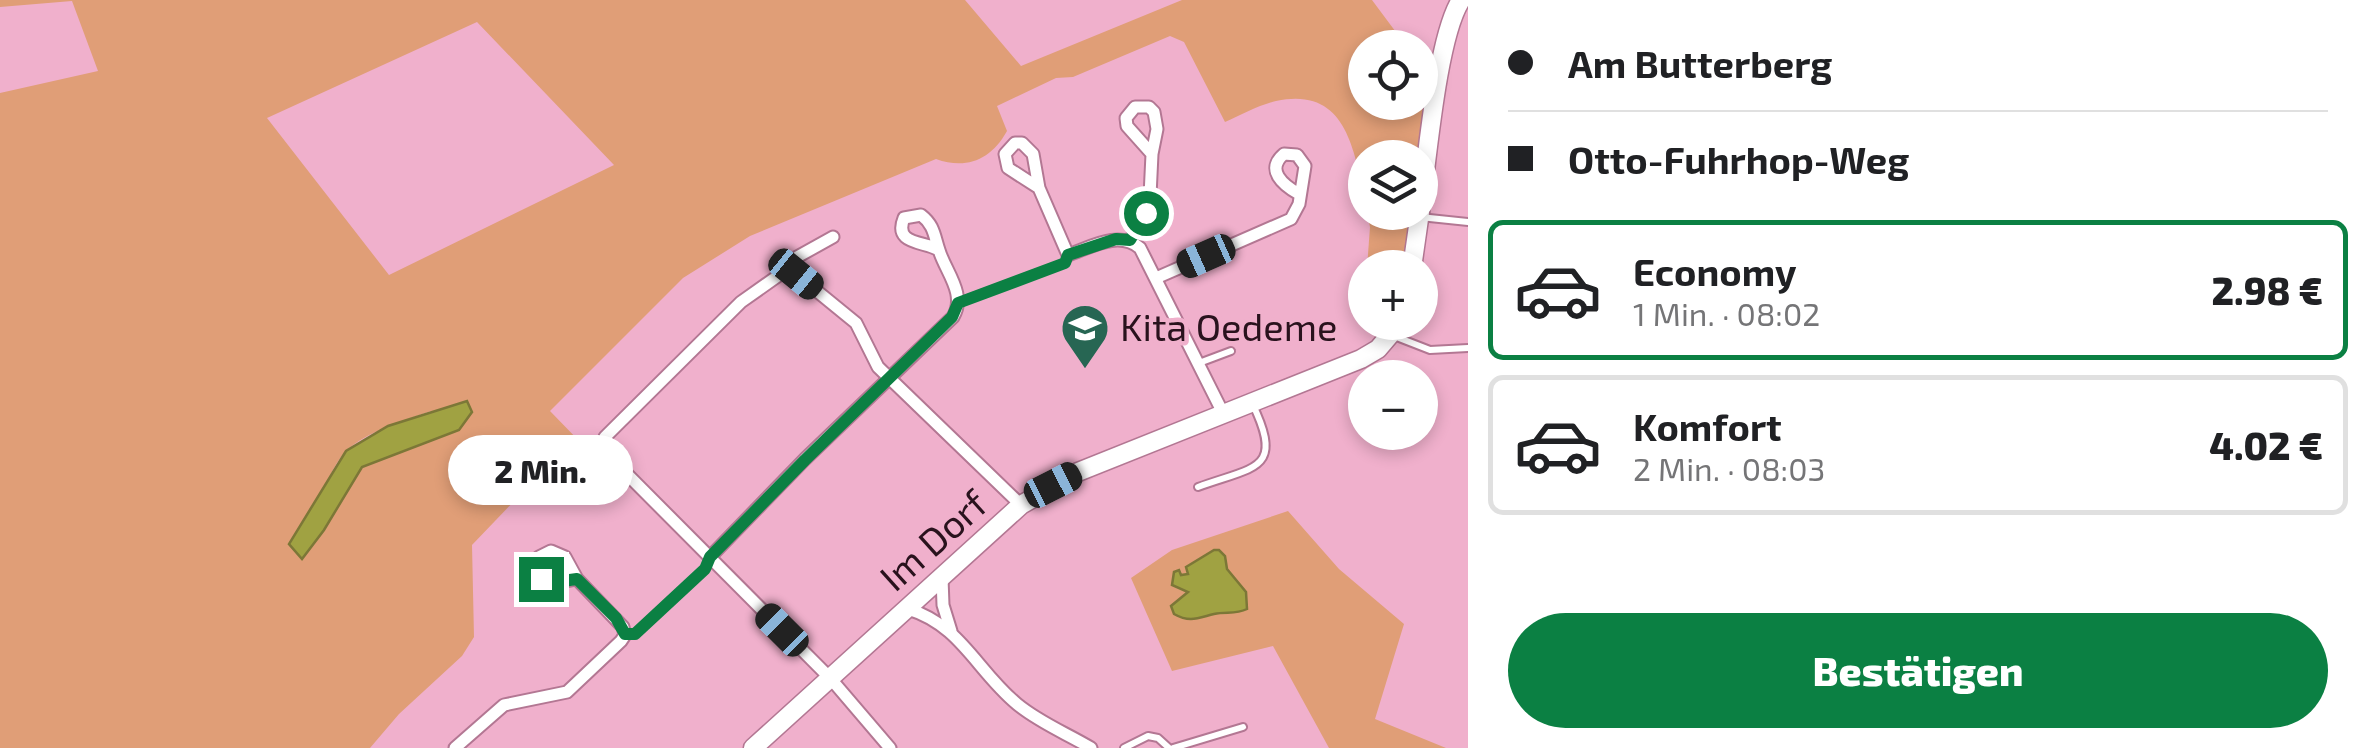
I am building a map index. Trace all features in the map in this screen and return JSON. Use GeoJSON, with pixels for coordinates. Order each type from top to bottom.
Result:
{"type":"FeatureCollection","features":[{"type":"Feature","properties":{"kind":"street"},"geometry":{"type":"LineString","coordinates":[[1431,140],[1446,45],[1461,0]]}},
{"type":"Feature","properties":{"kind":"street"},"geometry":{"type":"LineString","coordinates":[[1130,240],[1146,213],[1152,154]]}},
{"type":"Feature","properties":{"kind":"street"},"geometry":{"type":"LineString","coordinates":[[1039,188],[1068,255],[1116,239],[1130,240],[1140,248],[1223,413]]}},
{"type":"Feature","properties":{"kind":"street"},"geometry":{"type":"LineString","coordinates":[[1156,278],[1282,224],[1296,213],[1300,194]]}},
{"type":"Feature","properties":{"kind":"street"},"geometry":{"type":"LineString","coordinates":[[790,272],[797,258],[833,238]]}},
{"type":"Feature","properties":{"kind":"street"},"geometry":{"type":"LineString","coordinates":[[710,557],[952,317],[958,303],[951,274],[939,250]]}},
{"type":"Feature","properties":{"kind":"street"},"geometry":{"type":"LineString","coordinates":[[890,748],[831,678],[604,451],[605,437],[741,302],[782,273],[790,272],[856,323],[869,353],[889,378],[1021,506]]}},
{"type":"Feature","properties":{"kind":"street","name":"Im Dorf"},"geometry":{"type":"LineString","coordinates":[[753,748],[1021,506],[1078,472],[1361,359],[1384,340]]}},
{"type":"Feature","properties":{"kind":"street"},"geometry":{"type":"LineString","coordinates":[[942,578],[943,604],[951,631]]}},
{"type":"Feature","properties":{"kind":"street"},"geometry":{"type":"LineString","coordinates":[[455,748],[504,704],[567,692],[625,634],[616,618],[577,579]]}},
{"type":"Feature","properties":{"kind":"street"},"geometry":{"type":"LineString","coordinates":[[908,609],[932,616],[951,631],[1010,698],[1056,731],[1090,748]]}},
{"type":"Feature","properties":{"kind":"lane"},"geometry":{"type":"LineString","coordinates":[[1438,216],[1468,222]]}},
{"type":"Feature","properties":{"kind":"lane"},"geometry":{"type":"LineString","coordinates":[[958,303],[1065,263],[1068,255]]}},
{"type":"Feature","properties":{"kind":"lane"},"geometry":{"type":"LineString","coordinates":[[1404,340],[1430,350],[1468,348]]}},
{"type":"Feature","properties":{"kind":"lane"},"geometry":{"type":"LineString","coordinates":[[1198,364],[1231,351]]}},
{"type":"Feature","properties":{"kind":"lane"},"geometry":{"type":"LineString","coordinates":[[1198,487],[1250,468],[1265,456],[1266,432],[1252,402]]}},
{"type":"Feature","properties":{"kind":"lane"},"geometry":{"type":"LineString","coordinates":[[625,634],[635,634],[705,569],[710,557]]}},
{"type":"Feature","properties":{"kind":"lane"},"geometry":{"type":"LineString","coordinates":[[1124,748],[1148,736],[1171,748],[1243,727]]}},
{"type":"Feature","properties":{"kind":"shaded area"},"geometry":{"type":"Polygon","coordinates":[[[0,0],[965,0],[1021,66],[1182,0],[1372,0],[1394,30],[1348,30],[1348,120],[1424,120],[1421,140],[1349,140],[1332,112],[1318,103],[1299,99],[1276,101],[1225,122],[1184,42],[1170,36],[1073,77],[1056,78],[997,106],[1007,131],[985,156],[967,163],[936,159],[750,236],[683,278],[550,411],[584,446],[518,497],[472,545],[474,637],[462,656],[399,714],[370,748],[0,748],[0,93],[98,71],[72,1],[0,7],[0,0]],[[477,22],[267,118],[389,275],[614,165],[477,22]],[[431,411],[375,432],[354,444],[338,460],[302,559],[362,467],[398,452],[431,411]]]}},
{"type":"Feature","properties":{"kind":"shaded area"},"geometry":{"type":"Polygon","coordinates":[[[1370,230],[1409,230],[1406,250],[1368,250],[1370,230]]]}},
{"type":"Feature","properties":{"kind":"shaded area"},"geometry":{"type":"Polygon","coordinates":[[[467,401],[472,412],[459,430],[362,467],[302,559],[289,544],[346,451],[388,426],[467,401]]]}},
{"type":"Feature","properties":{"kind":"shaded area"},"geometry":{"type":"Polygon","coordinates":[[[1288,511],[1339,569],[1404,624],[1375,719],[1446,748],[1329,748],[1273,646],[1172,671],[1131,578],[1172,550],[1288,511]]]}},
{"type":"Feature","properties":{"kind":"shaded area"},"geometry":{"type":"Polygon","coordinates":[[[1214,550],[1225,556],[1227,569],[1246,592],[1247,609],[1194,619],[1174,614],[1171,606],[1188,592],[1172,585],[1174,572],[1188,574],[1186,567],[1214,550]]]}},
{"type":"Feature","properties":{"kind":"place","name":"Kita Oedeme"},"geometry":{"type":"Point","coordinates":[1085,370]}},
{"type":"Feature","properties":{"kind":"route"},"geometry":{"type":"LineString","coordinates":[[541,579],[556,583],[577,579],[623,626],[625,634],[635,634],[705,569],[710,557],[805,460],[952,317],[958,303],[1065,263],[1068,255],[1116,239],[1130,240],[1146,213]]}}]}
